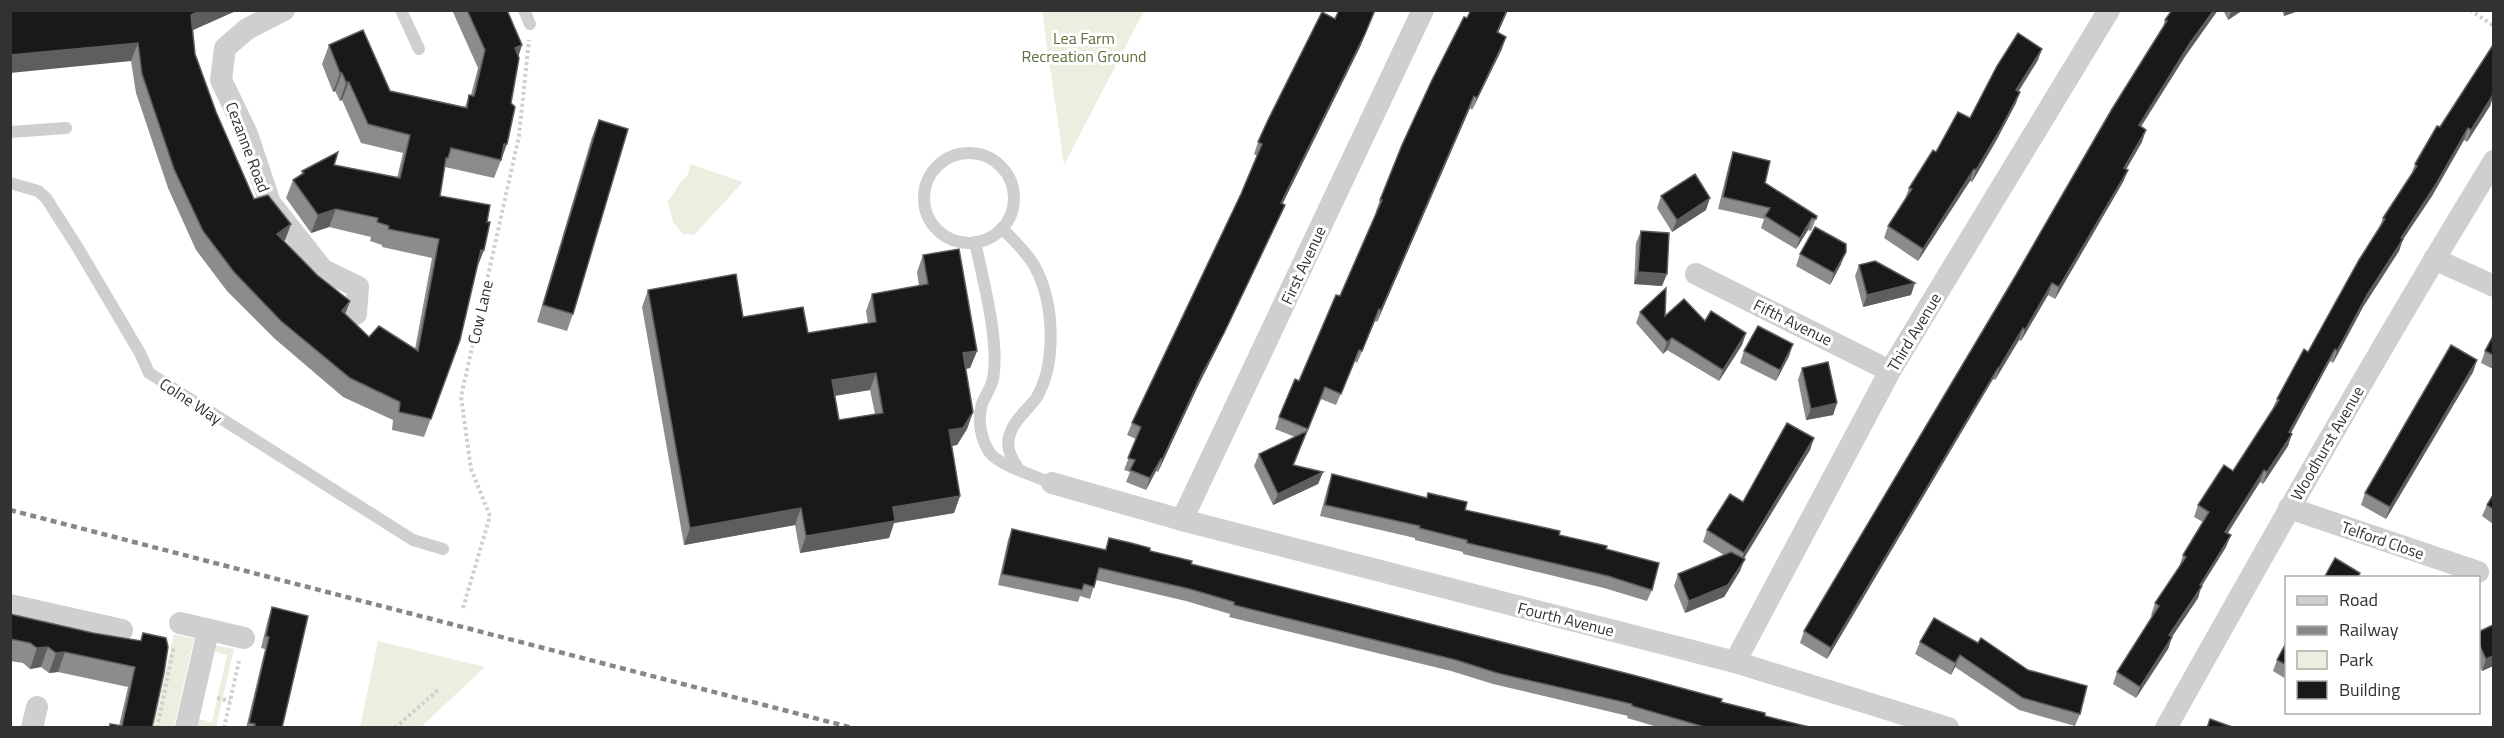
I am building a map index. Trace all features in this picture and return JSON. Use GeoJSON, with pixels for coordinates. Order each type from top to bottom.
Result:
{"type":"FeatureCollection","features":[{"type":"Feature","properties":{"kind":"street","name":"Cezanne Road"},"geometry":{"type":"LineString","coordinates":[[284,10],[247,28],[225,48],[221,80],[247,134],[270,203],[323,270],[358,287],[356,314]]}},
{"type":"Feature","properties":{"kind":"street","name":"First Avenue"},"geometry":{"type":"LineString","coordinates":[[1182,520],[1424,10]]}},
{"type":"Feature","properties":{"kind":"street","name":"Third Avenue"},"geometry":{"type":"LineString","coordinates":[[1735,662],[1890,371],[2109,10]]}},
{"type":"Feature","properties":{"kind":"street","name":"Woodhurst Avenue"},"geometry":{"type":"LineString","coordinates":[[2166,728],[2289,508],[2493,161]]}},
{"type":"Feature","properties":{"kind":"street"},"geometry":{"type":"LineString","coordinates":[[2434,259],[2493,286]]}},
{"type":"Feature","properties":{"kind":"street","name":"Fifth Avenue"},"geometry":{"type":"LineString","coordinates":[[1696,274],[1890,371]]}},
{"type":"Feature","properties":{"kind":"street","name":"Fourth Avenue"},"geometry":{"type":"LineString","coordinates":[[1052,483],[1182,520],[1735,662],[1948,728]]}},
{"type":"Feature","properties":{"kind":"street","name":"Telford Close"},"geometry":{"type":"LineString","coordinates":[[2289,508],[2478,572]]}},
{"type":"Feature","properties":{"kind":"street"},"geometry":{"type":"LineString","coordinates":[[10,605],[122,630]]}},
{"type":"Feature","properties":{"kind":"street"},"geometry":{"type":"LineString","coordinates":[[180,624],[244,638]]}},
{"type":"Feature","properties":{"kind":"street"},"geometry":{"type":"LineString","coordinates":[[186,728],[207,631]]}},
{"type":"Feature","properties":{"kind":"lane"},"geometry":{"type":"LineString","coordinates":[[401,10],[419,50]]}},
{"type":"Feature","properties":{"kind":"lane"},"geometry":{"type":"LineString","coordinates":[[524,10],[530,24]]}},
{"type":"Feature","properties":{"kind":"lane"},"geometry":{"type":"LineString","coordinates":[[10,132],[66,128]]}},
{"type":"Feature","properties":{"kind":"lane"},"geometry":{"type":"LineString","coordinates":[[967,153],[982,155],[996,162],[1006,172],[1012,186],[1013,201],[1010,216],[1002,228],[990,237],[975,242],[961,242],[942,233],[928,217],[924,203],[925,189],[930,175],[952,156],[967,153]]}},
{"type":"Feature","properties":{"kind":"lane","name":"Colne Way"},"geometry":{"type":"LineString","coordinates":[[10,183],[38,191],[46,198],[140,353],[149,373],[413,540],[443,549]]}},
{"type":"Feature","properties":{"kind":"lane"},"geometry":{"type":"LineString","coordinates":[[1002,228],[1037,271],[1044,292],[1049,333],[1050,353],[1044,381],[1036,397],[1010,434],[1010,456],[1018,468]]}},
{"type":"Feature","properties":{"kind":"lane"},"geometry":{"type":"LineString","coordinates":[[975,242],[993,348],[993,379],[982,404],[980,421],[982,436],[992,456],[1052,483]]}},
{"type":"Feature","properties":{"kind":"path"},"geometry":{"type":"LineString","coordinates":[[2470,10],[2493,26]]}},
{"type":"Feature","properties":{"kind":"path","name":"Cow Lane"},"geometry":{"type":"LineString","coordinates":[[464,608],[490,516],[471,469],[461,397],[519,136],[530,24]]}},
{"type":"Feature","properties":{"kind":"path"},"geometry":{"type":"LineString","coordinates":[[158,728],[180,624]]}},
{"type":"Feature","properties":{"kind":"path"},"geometry":{"type":"LineString","coordinates":[[224,728],[244,638]]}},
{"type":"Feature","properties":{"kind":"path"},"geometry":{"type":"LineString","coordinates":[[395,728],[439,689]]}},
{"type":"Feature","properties":{"kind":"path"},"geometry":{"type":"LineString","coordinates":[[217,698],[230,701]]}},
{"type":"Feature","properties":{"kind":"green space","name":"Lea Farm Recreation Ground"},"geometry":{"type":"Polygon","coordinates":[[[1042,11],[1144,11],[1064,165],[1042,11]]]}},
{"type":"Feature","properties":{"kind":"green space"},"geometry":{"type":"Polygon","coordinates":[[[690,164],[743,182],[694,235],[683,234],[673,222],[668,201],[688,175],[690,164]]]}},
{"type":"Feature","properties":{"kind":"green space"},"geometry":{"type":"Polygon","coordinates":[[[174,634],[194,639],[174,727],[153,727],[174,634]]]}},
{"type":"Feature","properties":{"kind":"green space"},"geometry":{"type":"Polygon","coordinates":[[[378,641],[485,667],[421,727],[360,727],[378,641]]]}},
{"type":"Feature","properties":{"kind":"green space"},"geometry":{"type":"Polygon","coordinates":[[[214,645],[234,649],[216,727],[196,728],[198,719],[212,722],[227,655],[212,651],[214,645]]]}},
{"type":"Feature","properties":{"kind":"building"},"geometry":{"type":"Polygon","coordinates":[[[10,10],[202,10],[191,15],[195,54],[216,112],[254,199],[268,195],[291,224],[277,234],[317,275],[350,301],[342,311],[369,337],[379,326],[418,351],[439,239],[388,229],[389,226],[377,222],[378,218],[336,209],[318,215],[293,180],[304,173],[302,171],[338,152],[334,165],[400,178],[410,135],[368,124],[349,82],[346,82],[340,73],[329,45],[363,30],[390,91],[467,108],[469,95],[474,96],[485,50],[467,10],[507,10],[522,45],[515,48],[519,58],[511,103],[515,107],[501,160],[451,148],[446,158],[440,196],[490,205],[487,222],[490,222],[484,250],[481,250],[460,340],[431,419],[399,412],[400,402],[350,378],[281,321],[234,272],[203,231],[174,169],[142,74],[138,43],[10,55],[10,10]]]}},
{"type":"Feature","properties":{"kind":"building"},"geometry":{"type":"Polygon","coordinates":[[[1339,10],[1375,10],[1281,203],[1285,205],[1162,460],[1150,478],[1130,470],[1135,460],[1128,458],[1141,427],[1132,423],[1241,194],[1262,144],[1258,142],[1322,12],[1335,19],[1339,10]]]}},
{"type":"Feature","properties":{"kind":"building"},"geometry":{"type":"Polygon","coordinates":[[[1471,10],[1507,10],[1497,32],[1506,37],[1477,98],[1474,96],[1362,351],[1359,350],[1341,394],[1325,387],[1308,429],[1279,417],[1295,379],[1299,381],[1336,295],[1340,296],[1382,200],[1380,200],[1402,145],[1432,80],[1464,17],[1467,18],[1471,10]]]}},
{"type":"Feature","properties":{"kind":"building"},"geometry":{"type":"Polygon","coordinates":[[[2172,10],[2214,10],[2190,43],[2139,125],[2146,130],[2124,168],[2128,170],[2059,287],[2052,283],[2025,330],[2023,328],[1831,648],[1804,631],[2172,10]]]}},
{"type":"Feature","properties":{"kind":"building"},"geometry":{"type":"Polygon","coordinates":[[[2018,33],[2042,49],[2016,90],[2020,92],[2000,130],[1923,249],[1888,226],[1912,189],[1909,188],[1933,150],[1936,152],[1958,112],[1970,118],[1997,66],[2018,33]]]}},
{"type":"Feature","properties":{"kind":"building"},"geometry":{"type":"Polygon","coordinates":[[[2493,45],[2493,95],[2471,130],[2468,128],[2436,184],[2401,238],[2403,239],[2367,295],[2289,432],[2292,434],[2267,472],[2264,470],[2225,532],[2231,535],[2200,585],[2202,586],[2169,635],[2172,637],[2140,687],[2117,672],[2159,606],[2155,603],[2186,557],[2183,555],[2209,512],[2198,505],[2224,465],[2233,471],[2279,400],[2277,399],[2304,349],[2308,352],[2359,260],[2385,219],[2383,218],[2417,166],[2415,164],[2437,126],[2440,127],[2493,45]]]}},
{"type":"Feature","properties":{"kind":"building"},"geometry":{"type":"Polygon","coordinates":[[[599,120],[628,129],[573,314],[543,305],[599,120]]]}},
{"type":"Feature","properties":{"kind":"building"},"geometry":{"type":"Polygon","coordinates":[[[1733,152],[1770,161],[1765,183],[1817,216],[1816,219],[1812,218],[1800,238],[1765,216],[1770,208],[1723,197],[1733,152]]]}},
{"type":"Feature","properties":{"kind":"building"},"geometry":{"type":"Polygon","coordinates":[[[1695,174],[1710,198],[1677,220],[1661,196],[1695,174]]]}},
{"type":"Feature","properties":{"kind":"building"},"geometry":{"type":"Polygon","coordinates":[[[1815,227],[1846,244],[1846,252],[1834,273],[1800,254],[1815,227]]]}},
{"type":"Feature","properties":{"kind":"building"},"geometry":{"type":"Polygon","coordinates":[[[1641,231],[1669,233],[1667,274],[1638,272],[1641,231]]]}},
{"type":"Feature","properties":{"kind":"building"},"geometry":{"type":"Polygon","coordinates":[[[959,249],[977,351],[963,353],[973,412],[963,428],[949,430],[960,496],[893,507],[895,521],[806,536],[801,508],[690,528],[648,290],[736,274],[743,317],[803,307],[808,333],[876,322],[872,294],[928,284],[923,255],[959,249]],[[876,373],[832,380],[839,420],[883,413],[876,373]]]}},
{"type":"Feature","properties":{"kind":"building"},"geometry":{"type":"Polygon","coordinates":[[[1875,261],[1915,283],[1867,295],[1859,265],[1875,261]]]}},
{"type":"Feature","properties":{"kind":"building"},"geometry":{"type":"Polygon","coordinates":[[[1666,288],[1665,316],[1684,299],[1705,321],[1711,311],[1746,333],[1723,370],[1672,338],[1667,342],[1640,312],[1666,288]]]}},
{"type":"Feature","properties":{"kind":"building"},"geometry":{"type":"Polygon","coordinates":[[[1758,326],[1793,344],[1780,370],[1744,351],[1758,326]]]}},
{"type":"Feature","properties":{"kind":"building"},"geometry":{"type":"Polygon","coordinates":[[[2493,336],[2493,355],[2485,351],[2493,336]]]}},
{"type":"Feature","properties":{"kind":"building"},"geometry":{"type":"Polygon","coordinates":[[[2451,345],[2477,360],[2390,507],[2365,493],[2451,345]]]}},
{"type":"Feature","properties":{"kind":"building"},"geometry":{"type":"Polygon","coordinates":[[[1828,362],[1837,403],[1811,409],[1802,368],[1828,362]]]}},
{"type":"Feature","properties":{"kind":"building"},"geometry":{"type":"Polygon","coordinates":[[[1787,423],[1814,438],[1744,553],[1707,530],[1730,494],[1743,502],[1787,423]]]}},
{"type":"Feature","properties":{"kind":"building"},"geometry":{"type":"Polygon","coordinates":[[[1307,431],[1293,465],[1323,472],[1278,494],[1259,454],[1307,431]]]}},
{"type":"Feature","properties":{"kind":"building"},"geometry":{"type":"Polygon","coordinates":[[[1332,474],[1427,498],[1428,493],[1467,502],[1465,510],[1560,531],[1559,535],[1607,546],[1606,549],[1659,563],[1652,590],[1608,576],[1467,543],[1467,540],[1419,528],[1420,526],[1325,505],[1332,474]]]}},
{"type":"Feature","properties":{"kind":"building"},"geometry":{"type":"Polygon","coordinates":[[[2493,495],[2493,509],[2487,505],[2493,495]]]}},
{"type":"Feature","properties":{"kind":"building"},"geometry":{"type":"Polygon","coordinates":[[[1012,529],[1106,550],[1109,538],[1131,543],[1150,548],[1150,551],[1192,561],[1191,564],[1633,675],[1722,699],[1721,702],[1809,727],[1708,728],[1632,706],[1632,704],[1497,673],[1456,660],[1234,605],[1234,602],[1190,589],[1099,568],[1094,587],[1084,584],[1082,590],[1002,574],[1012,529]]]}},
{"type":"Feature","properties":{"kind":"building"},"geometry":{"type":"Polygon","coordinates":[[[1731,552],[1745,559],[1728,585],[1689,601],[1678,574],[1731,552]]]}},
{"type":"Feature","properties":{"kind":"building"},"geometry":{"type":"Polygon","coordinates":[[[2335,558],[2360,573],[2359,576],[2325,576],[2335,558]]]}},
{"type":"Feature","properties":{"kind":"building"},"geometry":{"type":"Polygon","coordinates":[[[272,607],[308,616],[282,728],[254,728],[255,724],[249,723],[269,637],[266,636],[272,607]]]}},
{"type":"Feature","properties":{"kind":"building"},"geometry":{"type":"Polygon","coordinates":[[[10,614],[93,633],[141,641],[143,633],[166,638],[168,647],[164,673],[152,728],[110,728],[110,724],[122,726],[135,667],[65,652],[56,653],[48,647],[37,648],[30,643],[10,639],[10,614]]]}},
{"type":"Feature","properties":{"kind":"building"},"geometry":{"type":"Polygon","coordinates":[[[1934,618],[1978,643],[1981,638],[2028,670],[2087,686],[2080,714],[2023,698],[1960,655],[1955,663],[1920,642],[1934,618]]]}},
{"type":"Feature","properties":{"kind":"building"},"geometry":{"type":"Polygon","coordinates":[[[2493,625],[2493,656],[2486,659],[2480,646],[2480,631],[2493,625]]]}},
{"type":"Feature","properties":{"kind":"building"},"geometry":{"type":"Polygon","coordinates":[[[2285,645],[2285,664],[2277,660],[2285,645]]]}},
{"type":"Feature","properties":{"kind":"building"},"geometry":{"type":"Polygon","coordinates":[[[2210,719],[2235,728],[2207,728],[2210,719]]]}},
{"type":"Feature","properties":{"kind":"railway"},"geometry":{"type":"LineString","coordinates":[[10,510],[853,728]]}}]}
